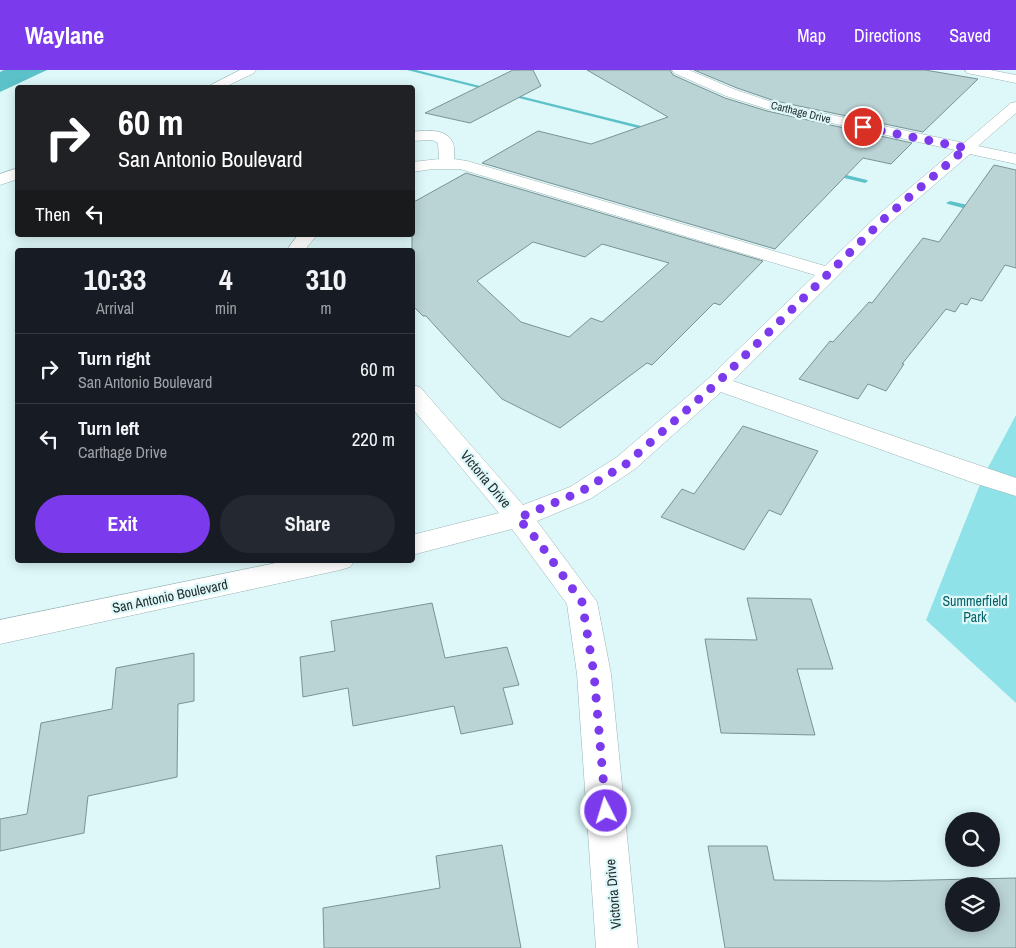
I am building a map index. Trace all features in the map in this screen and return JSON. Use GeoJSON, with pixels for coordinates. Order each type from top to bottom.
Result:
{"type":"FeatureCollection","features":[{"type":"Feature","properties":{"kind":"street"},"geometry":{"type":"LineString","coordinates":[[218,85],[250,70]]}},
{"type":"Feature","properties":{"kind":"street","name":"Carthage Drive"},"geometry":{"type":"LineString","coordinates":[[678,70],[731,93],[772,106],[1016,159]]}},
{"type":"Feature","properties":{"kind":"street"},"geometry":{"type":"LineString","coordinates":[[971,70],[1016,79]]}},
{"type":"Feature","properties":{"kind":"street"},"geometry":{"type":"LineString","coordinates":[[415,544],[518,518],[580,492],[626,464],[717,383],[890,213],[1016,106]]}},
{"type":"Feature","properties":{"kind":"street"},"geometry":{"type":"LineString","coordinates":[[415,137],[438,137],[445,141],[444,156],[448,164]]}},
{"type":"Feature","properties":{"kind":"street"},"geometry":{"type":"LineString","coordinates":[[415,167],[461,164],[828,273]]}},
{"type":"Feature","properties":{"kind":"street"},"geometry":{"type":"LineString","coordinates":[[0,180],[15,174]]}},
{"type":"Feature","properties":{"kind":"street"},"geometry":{"type":"LineString","coordinates":[[298,248],[306,237]]}},
{"type":"Feature","properties":{"kind":"street"},"geometry":{"type":"LineString","coordinates":[[717,383],[1016,487]]}},
{"type":"Feature","properties":{"kind":"street","name":"Victoria Drive"},"geometry":{"type":"LineString","coordinates":[[415,396],[538,541],[582,602],[594,674],[617,948]]}},
{"type":"Feature","properties":{"kind":"street","name":"San Antonio Boulevard"},"geometry":{"type":"LineString","coordinates":[[0,632],[326,563]]}},
{"type":"Feature","properties":{"kind":"green space","name":"Summerfield Park"},"geometry":{"type":"Polygon","coordinates":[[[1016,415],[1016,703],[926,620],[983,477],[1016,415]]]}},
{"type":"Feature","properties":{"kind":"shaded area"},"geometry":{"type":"Polygon","coordinates":[[[4,70],[47,70],[0,92],[0,72],[4,70]]]}},
{"type":"Feature","properties":{"kind":"building"},"geometry":{"type":"Polygon","coordinates":[[[513,70],[533,70],[541,86],[470,123],[425,113],[513,70]]]}},
{"type":"Feature","properties":{"kind":"building"},"geometry":{"type":"Polygon","coordinates":[[[587,70],[670,70],[673,75],[725,98],[767,111],[912,143],[891,164],[863,158],[775,249],[482,163],[538,131],[591,144],[668,117],[587,70]]]}},
{"type":"Feature","properties":{"kind":"building"},"geometry":{"type":"Polygon","coordinates":[[[694,70],[925,70],[978,79],[923,132],[775,101],[694,70]]]}},
{"type":"Feature","properties":{"kind":"building"},"geometry":{"type":"Polygon","coordinates":[[[994,165],[1016,170],[1016,268],[1005,265],[982,301],[971,298],[967,305],[961,303],[955,312],[946,309],[902,364],[904,364],[886,391],[868,384],[858,399],[799,379],[830,341],[833,342],[869,302],[872,303],[923,238],[939,242],[994,165]]]}},
{"type":"Feature","properties":{"kind":"building"},"geometry":{"type":"Polygon","coordinates":[[[466,173],[763,261],[720,305],[714,303],[652,365],[647,363],[560,428],[502,399],[426,316],[423,316],[415,308],[415,248],[412,248],[412,237],[415,237],[415,201],[466,173]],[[533,242],[477,281],[521,322],[569,337],[591,318],[602,322],[669,263],[602,244],[585,257],[533,242]]]}},
{"type":"Feature","properties":{"kind":"building"},"geometry":{"type":"Polygon","coordinates":[[[743,426],[818,451],[781,515],[769,510],[744,550],[661,517],[682,489],[694,494],[743,426]]]}},
{"type":"Feature","properties":{"kind":"building"},"geometry":{"type":"Polygon","coordinates":[[[747,598],[811,599],[833,669],[797,669],[815,735],[721,733],[705,639],[757,640],[747,598]]]}},
{"type":"Feature","properties":{"kind":"building"},"geometry":{"type":"Polygon","coordinates":[[[432,603],[445,658],[507,647],[519,685],[503,688],[513,724],[461,734],[454,706],[353,726],[348,688],[303,697],[300,657],[335,651],[331,621],[432,603]]]}},
{"type":"Feature","properties":{"kind":"building"},"geometry":{"type":"Polygon","coordinates":[[[194,653],[194,701],[178,704],[177,777],[88,796],[84,833],[0,851],[0,819],[27,814],[41,723],[112,709],[116,668],[194,653]]]}},
{"type":"Feature","properties":{"kind":"building"},"geometry":{"type":"Polygon","coordinates":[[[502,845],[521,948],[324,948],[323,908],[440,888],[436,856],[502,845]]]}},
{"type":"Feature","properties":{"kind":"building"},"geometry":{"type":"Polygon","coordinates":[[[708,846],[767,846],[774,880],[945,880],[945,932],[1000,932],[1000,878],[1016,878],[1016,948],[725,948],[708,846]]]}},
{"type":"Feature","properties":{"kind":"waterway"},"geometry":{"type":"LineString","coordinates":[[410,70],[654,130]]}},
{"type":"Feature","properties":{"kind":"waterway"},"geometry":{"type":"LineString","coordinates":[[830,173],[865,181]]}},
{"type":"Feature","properties":{"kind":"waterway"},"geometry":{"type":"LineString","coordinates":[[950,203],[978,210]]}},
{"type":"Feature","properties":{"kind":"route"},"geometry":{"type":"LineString","coordinates":[[606,811],[594,674],[582,602],[538,541],[518,518],[580,492],[626,464],[717,383],[885,218],[966,148],[863,127]]}}]}
